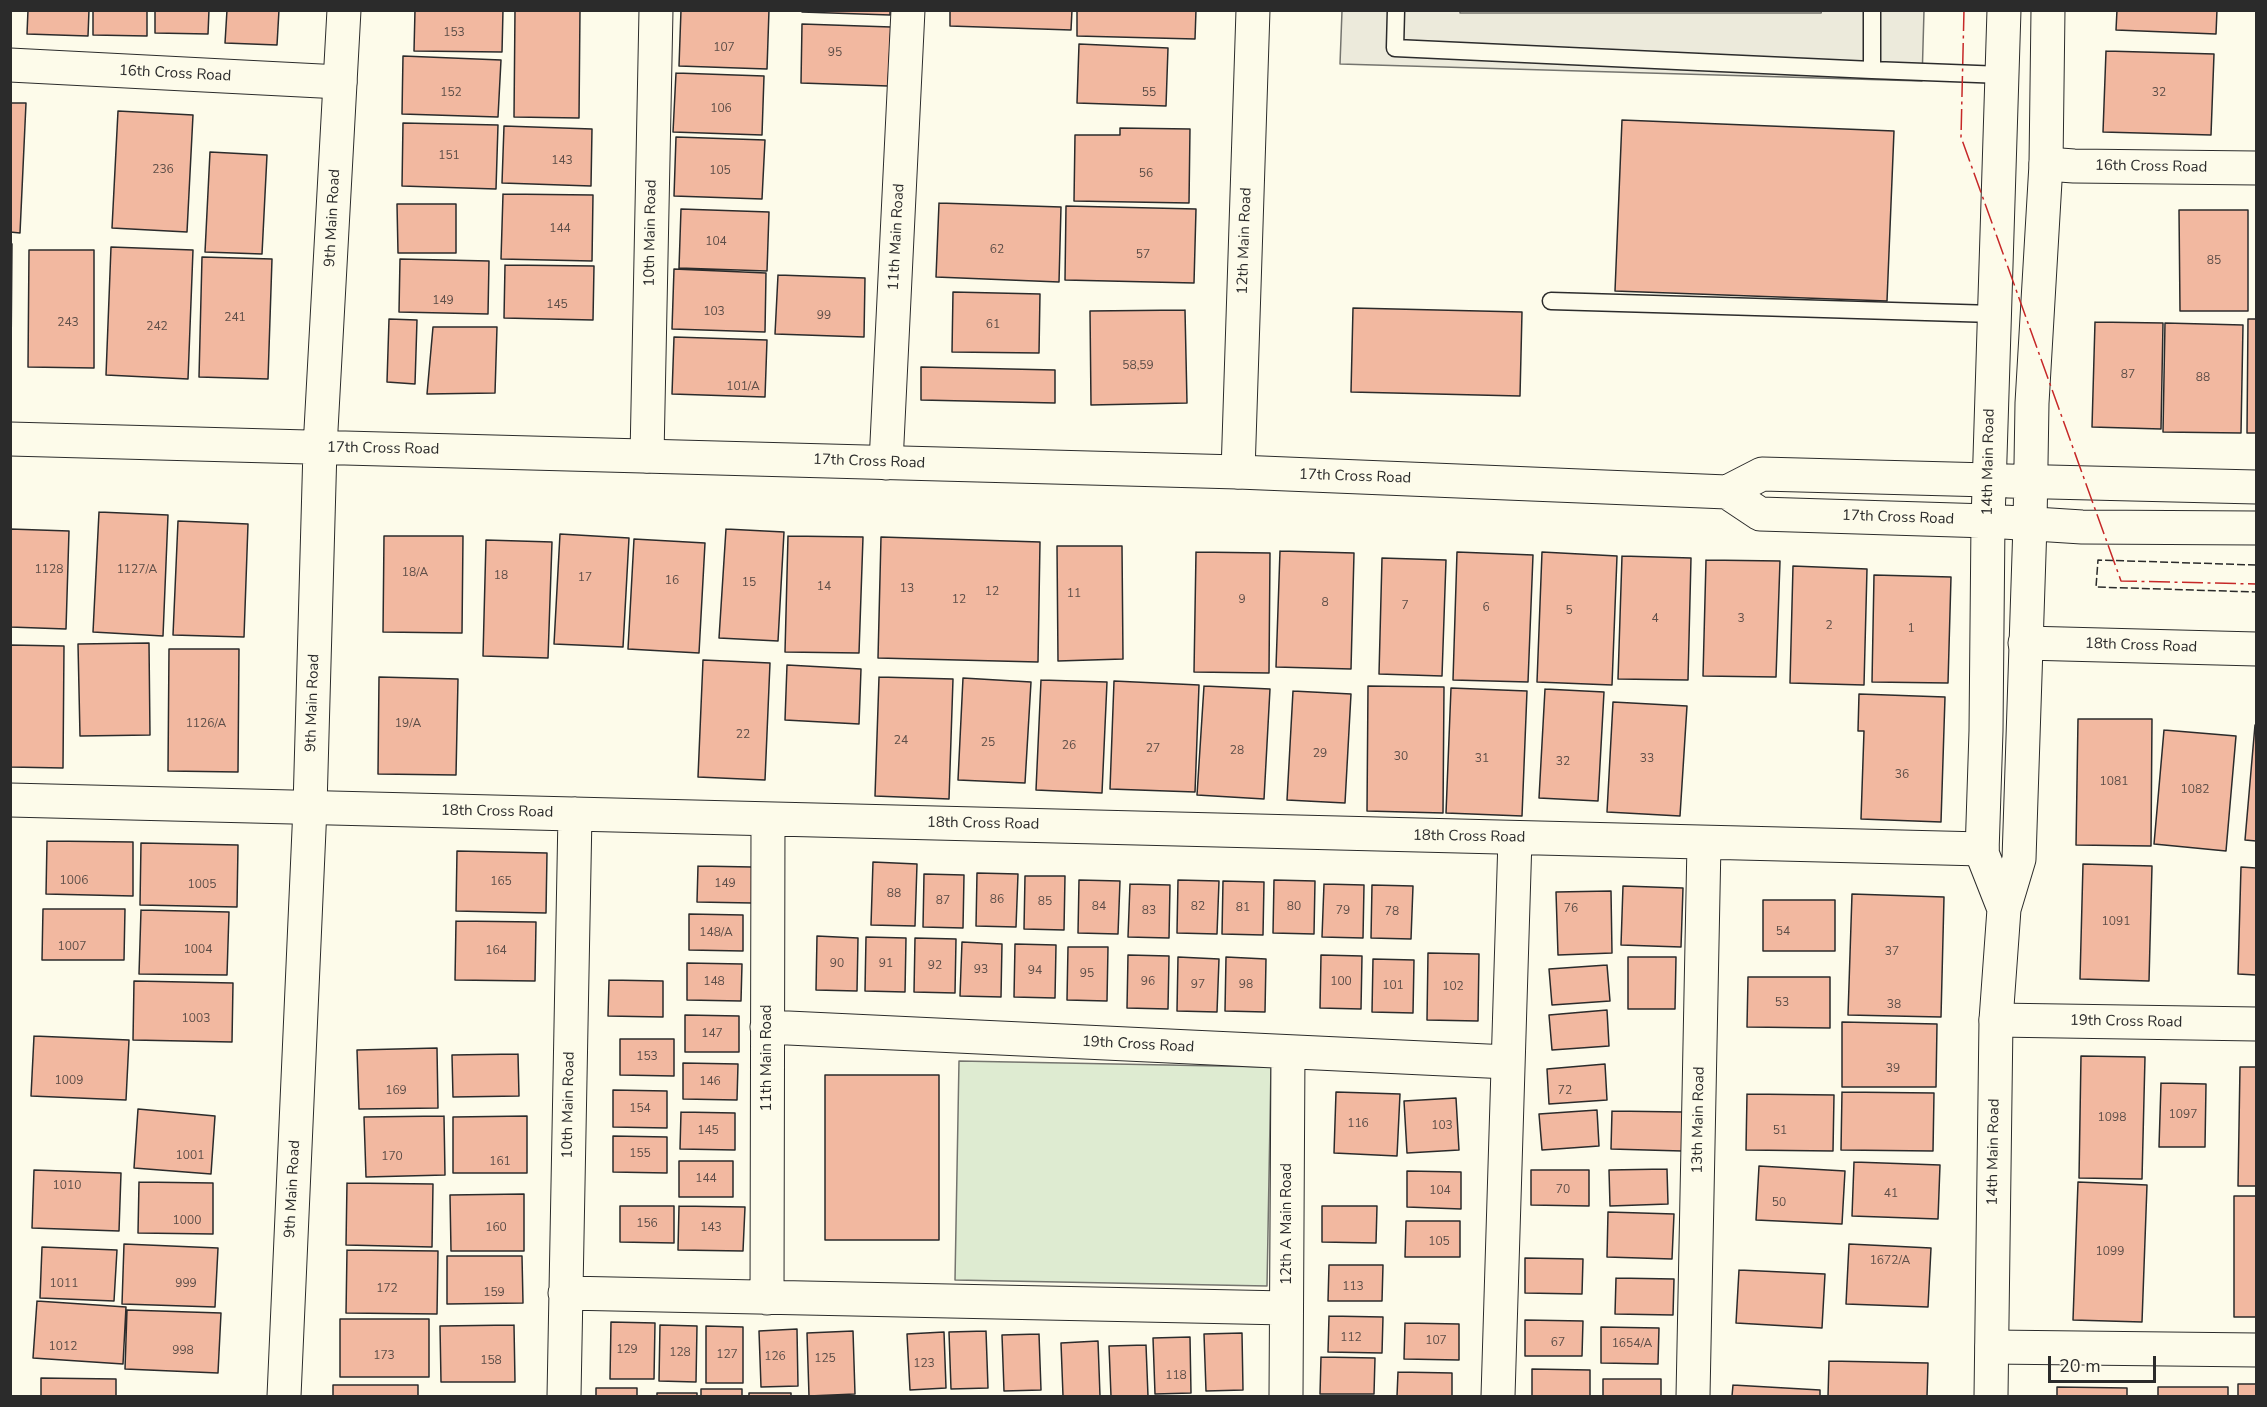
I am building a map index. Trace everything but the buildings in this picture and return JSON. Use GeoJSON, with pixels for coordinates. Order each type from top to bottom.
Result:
{"type":"FeatureCollection","features":[{"type":"Feature","properties":{"kind":"street","name":"9th Main Road"},"geometry":{"type":"LineString","coordinates":[[284,1396],[310,807],[320,448],[344,10]]}},
{"type":"Feature","properties":{"kind":"street","name":"10th Main Road"},"geometry":{"type":"LineString","coordinates":[[647,456],[656,10]]}},
{"type":"Feature","properties":{"kind":"street","name":"11th Main Road"},"geometry":{"type":"LineString","coordinates":[[886,463],[908,10]]}},
{"type":"Feature","properties":{"kind":"street","name":"12th Main Road"},"geometry":{"type":"LineString","coordinates":[[1238,472],[1253,10]]}},
{"type":"Feature","properties":{"kind":"street","name":"14th Main Road"},"geometry":{"type":"LineString","coordinates":[[2004,10],[1989,480],[1986,731],[1969,849],[2004,909]]}},
{"type":"Feature","properties":{"kind":"street","name":"14th Main Road"},"geometry":{"type":"LineString","coordinates":[[1991,1396],[1996,1020],[2004,909],[2019,859],[2032,403],[2046,164],[2048,10]]}},
{"type":"Feature","properties":{"kind":"street","name":"16th Cross Road"},"geometry":{"type":"LineString","coordinates":[[10,65],[340,82]]}},
{"type":"Feature","properties":{"kind":"street","name":"16th Cross Road"},"geometry":{"type":"LineString","coordinates":[[2046,164],[2256,168]]}},
{"type":"Feature","properties":{"kind":"street","name":"17th Cross Road"},"geometry":{"type":"LineString","coordinates":[[10,439],[1238,472],[1727,492],[1762,474],[2256,487]]}},
{"type":"Feature","properties":{"kind":"street","name":"17th Cross Road"},"geometry":{"type":"LineString","coordinates":[[1727,492],[1760,514],[2082,526],[2256,528]]}},
{"type":"Feature","properties":{"kind":"street","name":"18th Cross Road"},"geometry":{"type":"LineString","coordinates":[[2025,643],[2256,650]]}},
{"type":"Feature","properties":{"kind":"street","name":"18th Cross Road"},"geometry":{"type":"LineString","coordinates":[[10,800],[1969,849]]}},
{"type":"Feature","properties":{"kind":"street","name":"10th Main Road"},"geometry":{"type":"LineString","coordinates":[[564,1396],[575,814]]}},
{"type":"Feature","properties":{"kind":"street","name":"11th Main Road"},"geometry":{"type":"LineString","coordinates":[[767,1298],[768,819]]}},
{"type":"Feature","properties":{"kind":"street"},"geometry":{"type":"LineString","coordinates":[[1498,1396],[1515,838]]}},
{"type":"Feature","properties":{"kind":"street","name":"13th Main Road"},"geometry":{"type":"LineString","coordinates":[[1693,1396],[1704,843]]}},
{"type":"Feature","properties":{"kind":"street","name":"19th Cross Road"},"geometry":{"type":"LineString","coordinates":[[1996,1020],[2256,1024]]}},
{"type":"Feature","properties":{"kind":"street","name":"19th Cross Road"},"geometry":{"type":"LineString","coordinates":[[767,1027],[1508,1062]]}},
{"type":"Feature","properties":{"kind":"street","name":"12th A Main Road"},"geometry":{"type":"LineString","coordinates":[[1286,1396],[1288,1052]]}},
{"type":"Feature","properties":{"kind":"street"},"geometry":{"type":"LineString","coordinates":[[566,1293],[1286,1308]]}},
{"type":"Feature","properties":{"kind":"street"},"geometry":{"type":"LineString","coordinates":[[1992,1347],[2256,1350]]}},
{"type":"Feature","properties":{"kind":"lane"},"geometry":{"type":"LineString","coordinates":[[1396,10],[1395,48],[2003,75]]}},
{"type":"Feature","properties":{"kind":"lane"},"geometry":{"type":"LineString","coordinates":[[1872,10],[1872,70]]}},
{"type":"Feature","properties":{"kind":"lane"},"geometry":{"type":"LineString","coordinates":[[1551,301],[1994,314]]}},
{"type":"Feature","properties":{"kind":"green space"},"geometry":{"type":"Polygon","coordinates":[[[959,1061],[1271,1067],[1267,1286],[955,1280],[959,1061]]]}},
{"type":"Feature","properties":{"kind":"shaded area"},"geometry":{"type":"Polygon","coordinates":[[[1460,10],[1460,13],[1924,11],[1922,81],[1340,64],[1342,11],[1460,10]]]}},
{"type":"Feature","properties":{"kind":"fence"},"geometry":{"type":"LineString","coordinates":[[2256,565],[2098,560],[2096,587],[2256,592]]}},
{"type":"Feature","properties":{"kind":"power"},"geometry":{"type":"LineString","coordinates":[[1964,10],[1961,137],[2121,581],[2256,584]]}}]}
